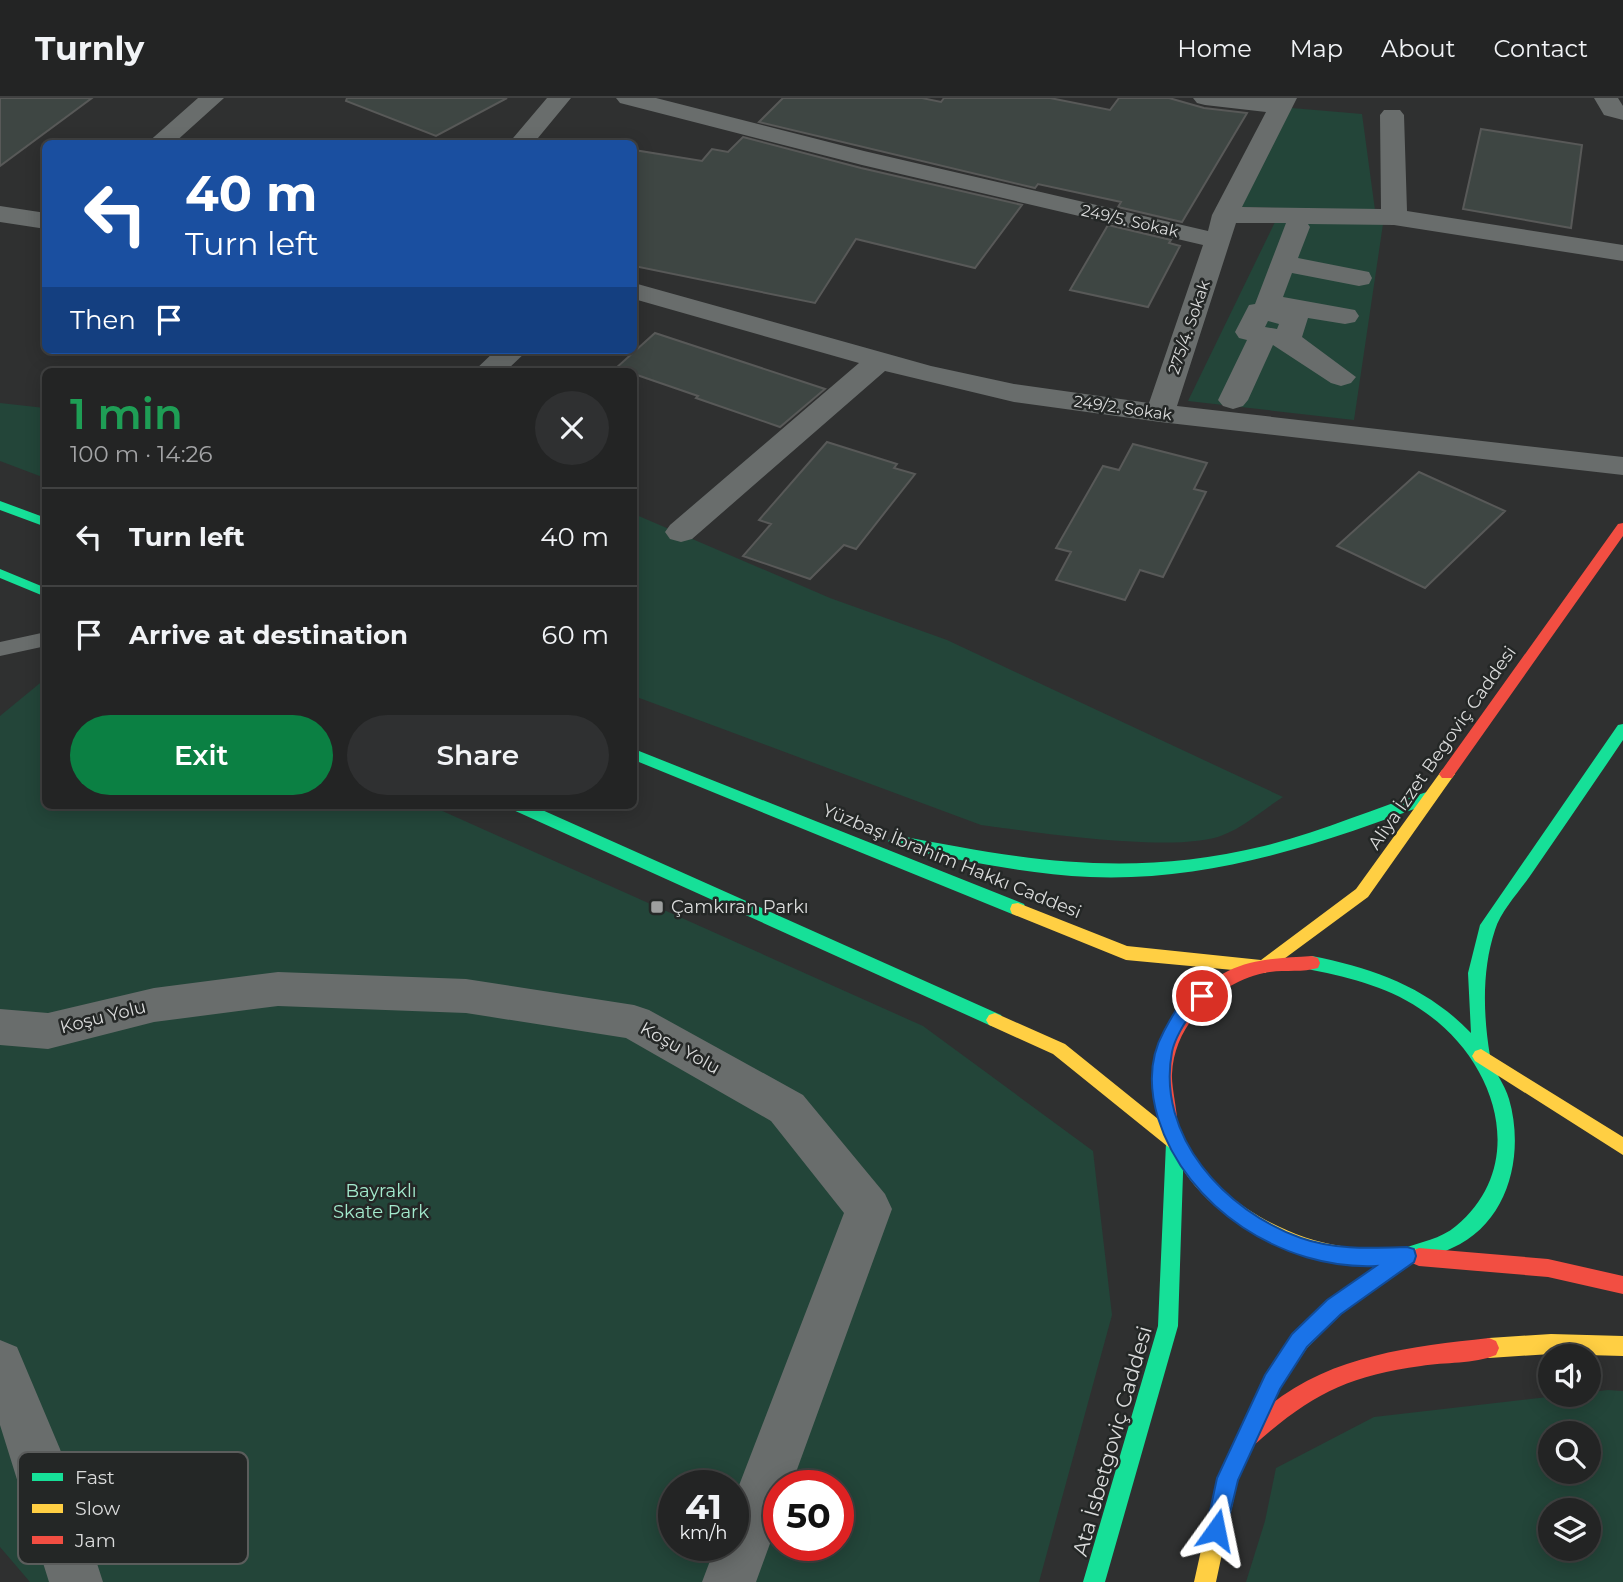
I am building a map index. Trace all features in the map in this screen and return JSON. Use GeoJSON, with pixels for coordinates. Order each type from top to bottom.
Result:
{"type":"FeatureCollection","features":[{"type":"Feature","properties":{"kind":"main road"},"geometry":{"type":"LineString","coordinates":[[0,505],[42,521]]}},
{"type":"Feature","properties":{"kind":"main road","name":"Aliya İzzet Begoviç Caddesi"},"geometry":{"type":"LineString","coordinates":[[1265,966],[1362,893],[1623,527]]}},
{"type":"Feature","properties":{"kind":"main road"},"geometry":{"type":"LineString","coordinates":[[0,573],[42,591]]}},
{"type":"Feature","properties":{"kind":"main road"},"geometry":{"type":"LineString","coordinates":[[1205,1582],[1228,1478],[1272,1382],[1300,1341],[1334,1307],[1407,1256],[1459,1236],[1494,1199],[1510,1154],[1504,1104],[1481,1056],[1474,970],[1478,946],[1488,925],[1623,729]]}},
{"type":"Feature","properties":{"kind":"main road","name":"Yüzbaşı İbrahim Hakkı Caddesi"},"geometry":{"type":"LineString","coordinates":[[637,755],[1126,953],[1265,966]]}},
{"type":"Feature","properties":{"kind":"main road"},"geometry":{"type":"LineString","coordinates":[[812,825],[1044,867],[1165,869],[1282,850],[1361,825],[1430,797]]}},
{"type":"Feature","properties":{"kind":"main road"},"geometry":{"type":"LineString","coordinates":[[525,809],[1059,1049],[1175,1143],[1205,1185],[1247,1220],[1298,1246],[1353,1258],[1407,1256],[1520,1263],[1584,1272],[1623,1285]]}},
{"type":"Feature","properties":{"kind":"main road"},"geometry":{"type":"LineString","coordinates":[[1175,1143],[1160,1094],[1163,1049],[1185,1010],[1220,982],[1265,966],[1312,964],[1360,972],[1406,991],[1448,1020],[1481,1056],[1623,1147]]}},
{"type":"Feature","properties":{"kind":"main road","name":"Ata İsbetgoviç Caddesi"},"geometry":{"type":"LineString","coordinates":[[1094,1582],[1168,1326],[1175,1143]]}},
{"type":"Feature","properties":{"kind":"main road"},"geometry":{"type":"LineString","coordinates":[[1246,1439],[1287,1402],[1328,1380],[1383,1363],[1473,1350],[1573,1341],[1623,1346]]}},
{"type":"Feature","properties":{"kind":"street"},"geometry":{"type":"LineString","coordinates":[[163,140],[212,98]]}},
{"type":"Feature","properties":{"kind":"street"},"geometry":{"type":"LineString","coordinates":[[523,140],[559,98]]}},
{"type":"Feature","properties":{"kind":"street","name":"249/5. Sokak"},"geometry":{"type":"LineString","coordinates":[[628,98],[862,158],[1222,228],[1394,217],[1623,253]]}},
{"type":"Feature","properties":{"kind":"street"},"geometry":{"type":"LineString","coordinates":[[1205,98],[1282,103]]}},
{"type":"Feature","properties":{"kind":"street"},"geometry":{"type":"LineString","coordinates":[[1606,98],[1612,110],[1623,113]]}},
{"type":"Feature","properties":{"kind":"street","name":"275/4. Sokak"},"geometry":{"type":"LineString","coordinates":[[1160,413],[1222,228],[1282,103]]}},
{"type":"Feature","properties":{"kind":"street"},"geometry":{"type":"LineString","coordinates":[[1392,115],[1394,217]]}},
{"type":"Feature","properties":{"kind":"street"},"geometry":{"type":"LineString","coordinates":[[0,214],[42,220]]}},
{"type":"Feature","properties":{"kind":"street"},"geometry":{"type":"LineString","coordinates":[[1233,400],[1269,323],[1267,302],[1275,270],[1297,228]]}},
{"type":"Feature","properties":{"kind":"street"},"geometry":{"type":"LineString","coordinates":[[1275,270],[1359,278]]}},
{"type":"Feature","properties":{"kind":"street","name":"249/2. Sokak"},"geometry":{"type":"LineString","coordinates":[[637,292],[1014,393],[1160,413],[1623,466]]}},
{"type":"Feature","properties":{"kind":"street"},"geometry":{"type":"LineString","coordinates":[[1269,323],[1344,328]]}},
{"type":"Feature","properties":{"kind":"street"},"geometry":{"type":"LineString","coordinates":[[1269,323],[1340,377]]}},
{"type":"Feature","properties":{"kind":"street"},"geometry":{"type":"LineString","coordinates":[[492,368],[509,354]]}},
{"type":"Feature","properties":{"kind":"street"},"geometry":{"type":"LineString","coordinates":[[681,532],[881,359]]}},
{"type":"Feature","properties":{"kind":"street","name":"Koşu Yolu"},"geometry":{"type":"LineString","coordinates":[[0,1027],[48,1031],[154,1004],[278,989],[466,996],[634,1022],[787,1108],[869,1209],[729,1582]]}},
{"type":"Feature","properties":{"kind":"street"},"geometry":{"type":"LineString","coordinates":[[0,1364],[36,1452]]}},
{"type":"Feature","properties":{"kind":"street"},"geometry":{"type":"LineString","coordinates":[[70,1564],[76,1582]]}},
{"type":"Feature","properties":{"kind":"lane"},"geometry":{"type":"LineString","coordinates":[[0,649],[42,640]]}},
{"type":"Feature","properties":{"kind":"green space"},"geometry":{"type":"Polygon","coordinates":[[[1280,107],[1362,114],[1375,210],[1239,207],[1280,107]]]}},
{"type":"Feature","properties":{"kind":"green space"},"geometry":{"type":"Polygon","coordinates":[[[1275,222],[1383,224],[1354,420],[1188,401],[1275,222]]]}},
{"type":"Feature","properties":{"kind":"green space"},"geometry":{"type":"Polygon","coordinates":[[[0,403],[42,408],[42,477],[0,461],[0,403]]]}},
{"type":"Feature","properties":{"kind":"green space"},"geometry":{"type":"Polygon","coordinates":[[[637,515],[830,598],[947,640],[1283,797],[1231,832],[1202,840],[1105,840],[981,825],[637,697],[637,515]]]}},
{"type":"Feature","properties":{"kind":"green space","name":"Bayraklı Skate Park"},"geometry":{"type":"Polygon","coordinates":[[[42,681],[42,809],[438,809],[923,1026],[1093,1151],[1112,1315],[1039,1582],[30,1582],[0,1547],[0,716],[42,681]]]}},
{"type":"Feature","properties":{"kind":"green space"},"geometry":{"type":"Polygon","coordinates":[[[1601,1391],[1623,1391],[1623,1582],[1246,1582],[1265,1521],[1276,1468],[1374,1417],[1538,1398],[1538,1407],[1601,1407],[1601,1391]]]}},
{"type":"Feature","properties":{"kind":"building"},"geometry":{"type":"Polygon","coordinates":[[[0,98],[92,98],[0,166],[0,98]]]}},
{"type":"Feature","properties":{"kind":"building"},"geometry":{"type":"Polygon","coordinates":[[[347,98],[507,98],[436,136],[346,101],[347,98]]]}},
{"type":"Feature","properties":{"kind":"building"},"geometry":{"type":"Polygon","coordinates":[[[783,98],[922,98],[941,102],[944,98],[1050,98],[1110,110],[1119,98],[1169,98],[1204,108],[1247,113],[1182,222],[1118,207],[1121,202],[1038,184],[1035,188],[759,122],[783,98]]]}},
{"type":"Feature","properties":{"kind":"building"},"geometry":{"type":"Polygon","coordinates":[[[1481,129],[1582,145],[1571,228],[1463,209],[1481,129]]]}},
{"type":"Feature","properties":{"kind":"building"},"geometry":{"type":"Polygon","coordinates":[[[743,137],[861,168],[1022,205],[975,268],[856,239],[815,303],[637,267],[637,150],[702,161],[712,149],[728,152],[743,137]]]}},
{"type":"Feature","properties":{"kind":"building"},"geometry":{"type":"Polygon","coordinates":[[[1108,225],[1171,240],[1169,243],[1180,246],[1148,307],[1070,290],[1108,225]]]}},
{"type":"Feature","properties":{"kind":"building"},"geometry":{"type":"Polygon","coordinates":[[[655,333],[825,389],[780,427],[637,375],[637,368],[616,368],[632,354],[637,354],[637,349],[655,333]]]}},
{"type":"Feature","properties":{"kind":"building"},"geometry":{"type":"Polygon","coordinates":[[[827,442],[897,464],[894,468],[915,474],[856,549],[844,545],[810,579],[743,556],[771,524],[759,520],[827,442]]]}},
{"type":"Feature","properties":{"kind":"building"},"geometry":{"type":"Polygon","coordinates":[[[1133,444],[1207,463],[1194,489],[1206,492],[1163,577],[1140,570],[1125,600],[1056,580],[1071,552],[1056,548],[1103,466],[1119,470],[1133,444]]]}},
{"type":"Feature","properties":{"kind":"building"},"geometry":{"type":"Polygon","coordinates":[[[1419,472],[1505,511],[1425,588],[1337,546],[1419,472]]]}},
{"type":"Feature","properties":{"kind":"traffic: fast"},"geometry":{"type":"LineString","coordinates":[[0,505],[42,521]]}},
{"type":"Feature","properties":{"kind":"traffic: fast"},"geometry":{"type":"LineString","coordinates":[[0,573],[42,591]]}},
{"type":"Feature","properties":{"kind":"traffic: fast"},"geometry":{"type":"LineString","coordinates":[[1481,1056],[1476,973],[1488,925],[1623,729]]}},
{"type":"Feature","properties":{"kind":"traffic: fast"},"geometry":{"type":"LineString","coordinates":[[637,755],[1018,909]]}},
{"type":"Feature","properties":{"kind":"traffic: fast"},"geometry":{"type":"LineString","coordinates":[[896,841],[1065,869],[1134,871],[1177,868],[1263,852],[1306,840],[1430,797]]}},
{"type":"Feature","properties":{"kind":"traffic: fast"},"geometry":{"type":"LineString","coordinates":[[525,809],[995,1020]]}},
{"type":"Feature","properties":{"kind":"traffic: fast"},"geometry":{"type":"LineString","coordinates":[[1312,963],[1384,982],[1433,1008],[1469,1043],[1487,1068],[1499,1096],[1506,1125],[1507,1154],[1501,1182],[1486,1208],[1463,1232],[1437,1246],[1409,1255]]}},
{"type":"Feature","properties":{"kind":"traffic: fast"},"geometry":{"type":"LineString","coordinates":[[1094,1582],[1168,1326],[1175,1143]]}},
{"type":"Feature","properties":{"kind":"traffic: slow"},"geometry":{"type":"LineString","coordinates":[[1265,966],[1362,893],[1447,774]]}},
{"type":"Feature","properties":{"kind":"traffic: slow"},"geometry":{"type":"LineString","coordinates":[[1018,909],[1126,953],[1256,965]]}},
{"type":"Feature","properties":{"kind":"traffic: slow"},"geometry":{"type":"LineString","coordinates":[[995,1020],[1059,1049],[1175,1143]]}},
{"type":"Feature","properties":{"kind":"traffic: slow"},"geometry":{"type":"LineString","coordinates":[[1481,1056],[1623,1147]]}},
{"type":"Feature","properties":{"kind":"traffic: slow"},"geometry":{"type":"LineString","coordinates":[[1170,1127],[1185,1158],[1207,1186],[1235,1210],[1268,1230],[1303,1246],[1339,1255],[1375,1258],[1409,1255]]}},
{"type":"Feature","properties":{"kind":"traffic: slow"},"geometry":{"type":"LineString","coordinates":[[1205,1582],[1228,1478],[1272,1382],[1300,1341],[1334,1307],[1407,1256]]}},
{"type":"Feature","properties":{"kind":"traffic: slow"},"geometry":{"type":"LineString","coordinates":[[1489,1348],[1551,1344],[1623,1346]]}},
{"type":"Feature","properties":{"kind":"traffic: jam"},"geometry":{"type":"LineString","coordinates":[[1447,774],[1623,527]]}},
{"type":"Feature","properties":{"kind":"traffic: jam"},"geometry":{"type":"LineString","coordinates":[[1170,1127],[1164,1099],[1163,1072],[1168,1047],[1178,1025],[1193,1005],[1212,988],[1236,975],[1263,966],[1312,963]]}},
{"type":"Feature","properties":{"kind":"traffic: jam"},"geometry":{"type":"LineString","coordinates":[[1419,1257],[1548,1268],[1623,1285]]}},
{"type":"Feature","properties":{"kind":"traffic: jam"},"geometry":{"type":"LineString","coordinates":[[1246,1439],[1297,1397],[1348,1372],[1394,1360],[1489,1348]]}},
{"type":"Feature","properties":{"kind":"place","name":"Çamkıran Parkı"},"geometry":{"type":"Point","coordinates":[657,907]}},
{"type":"Feature","properties":{"kind":"route"},"geometry":{"type":"LineString","coordinates":[[1202,996],[1185,1010],[1163,1049],[1160,1094],[1175,1143],[1205,1185],[1247,1220],[1298,1246],[1353,1258],[1407,1256],[1334,1307],[1300,1341],[1272,1382],[1228,1478],[1216,1530]]}}]}
